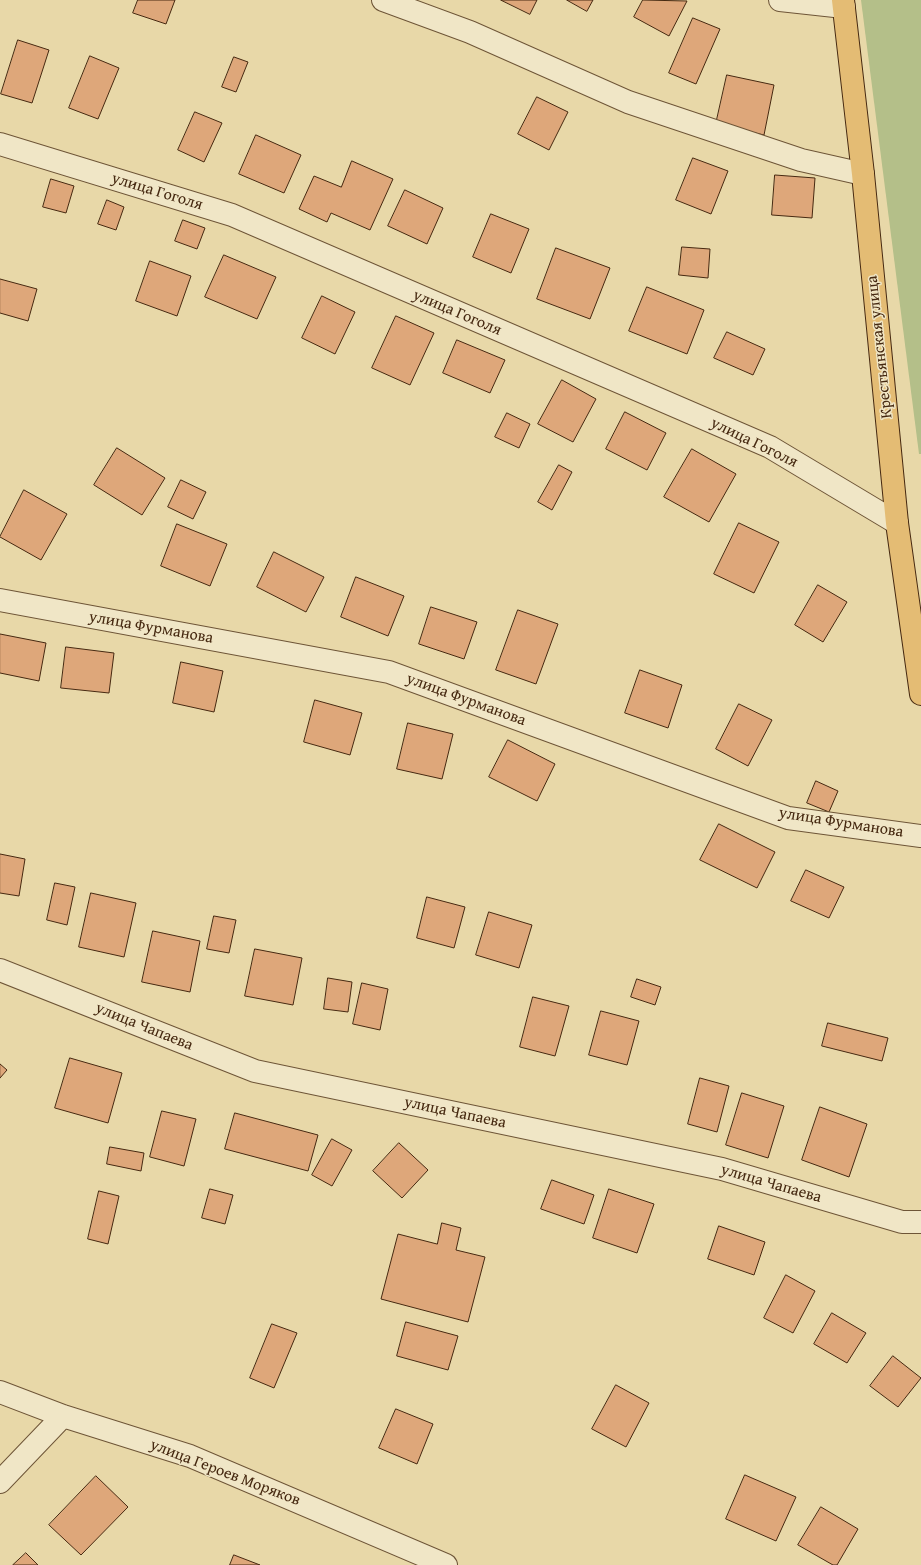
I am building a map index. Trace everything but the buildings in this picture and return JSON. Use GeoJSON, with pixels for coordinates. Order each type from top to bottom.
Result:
{"type":"FeatureCollection","features":[{"type":"Feature","properties":{"kind":"main road","name":"Крестьянская улица"},"geometry":{"type":"LineString","coordinates":[[843,4],[863,174],[897,522],[921,694]]}},
{"type":"Feature","properties":{"kind":"street"},"geometry":{"type":"LineString","coordinates":[[383,0],[470,32],[628,102],[801,160],[863,174]]}},
{"type":"Feature","properties":{"kind":"street"},"geometry":{"type":"LineString","coordinates":[[780,0],[843,4]]}},
{"type":"Feature","properties":{"kind":"street","name":"улица Гоголя"},"geometry":{"type":"LineString","coordinates":[[0,144],[232,216],[770,447],[897,522]]}},
{"type":"Feature","properties":{"kind":"street","name":"улица Фурманова"},"geometry":{"type":"LineString","coordinates":[[0,600],[389,672],[788,818],[921,836]]}},
{"type":"Feature","properties":{"kind":"street","name":"улица Чапаева"},"geometry":{"type":"LineString","coordinates":[[0,970],[255,1071],[722,1169],[902,1222],[921,1222]]}},
{"type":"Feature","properties":{"kind":"street","name":"улица Героев Моряков"},"geometry":{"type":"LineString","coordinates":[[0,1392],[63,1416],[190,1456],[446,1565]]}},
{"type":"Feature","properties":{"kind":"street"},"geometry":{"type":"LineString","coordinates":[[0,1482],[63,1416]]}},
{"type":"Feature","properties":{"kind":"green space"},"geometry":{"type":"Polygon","coordinates":[[[861,0],[921,0],[921,454],[919,454],[861,0]]]}}]}
